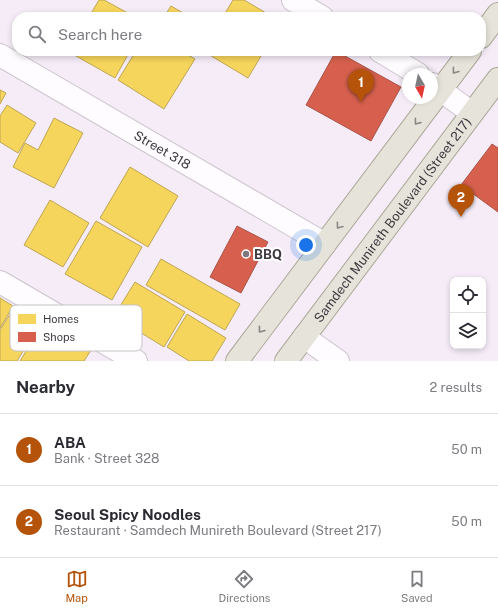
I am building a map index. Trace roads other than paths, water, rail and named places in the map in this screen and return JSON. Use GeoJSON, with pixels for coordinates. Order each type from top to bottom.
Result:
{"type":"FeatureCollection","features":[{"type":"Feature","properties":{"kind":"main road"},"geometry":{"type":"LineString","coordinates":[[486,30],[498,14]]}},
{"type":"Feature","properties":{"kind":"main road"},"geometry":{"type":"LineString","coordinates":[[438,85],[465,56]]}},
{"type":"Feature","properties":{"kind":"main road","name":"Samdech Munireth Boulevard (Street 217)"},"geometry":{"type":"LineString","coordinates":[[286,361],[498,79]]}},
{"type":"Feature","properties":{"kind":"main road"},"geometry":{"type":"LineString","coordinates":[[237,361],[325,244],[424,104]]}},
{"type":"Feature","properties":{"kind":"street"},"geometry":{"type":"LineString","coordinates":[[293,0],[313,12]]}},
{"type":"Feature","properties":{"kind":"street","name":"Street 318"},"geometry":{"type":"LineString","coordinates":[[0,55],[325,244]]}},
{"type":"Feature","properties":{"kind":"street"},"geometry":{"type":"LineString","coordinates":[[388,56],[408,68]]}},
{"type":"Feature","properties":{"kind":"street"},"geometry":{"type":"LineString","coordinates":[[438,88],[472,114]]}},
{"type":"Feature","properties":{"kind":"street"},"geometry":{"type":"LineString","coordinates":[[0,282],[40,305]]}},
{"type":"Feature","properties":{"kind":"street"},"geometry":{"type":"LineString","coordinates":[[304,337],[338,361]]}},
{"type":"Feature","properties":{"kind":"street"},"geometry":{"type":"LineString","coordinates":[[119,351],[136,361]]}},
{"type":"Feature","properties":{"kind":"place","name":"ABA"},"geometry":{"type":"Point","coordinates":[361,102]}},
{"type":"Feature","properties":{"kind":"place","name":"Seoul Spicy Noodles"},"geometry":{"type":"Point","coordinates":[461,217]}},
{"type":"Feature","properties":{"kind":"place","name":"BBQ"},"geometry":{"type":"Point","coordinates":[246,254]}}]}
